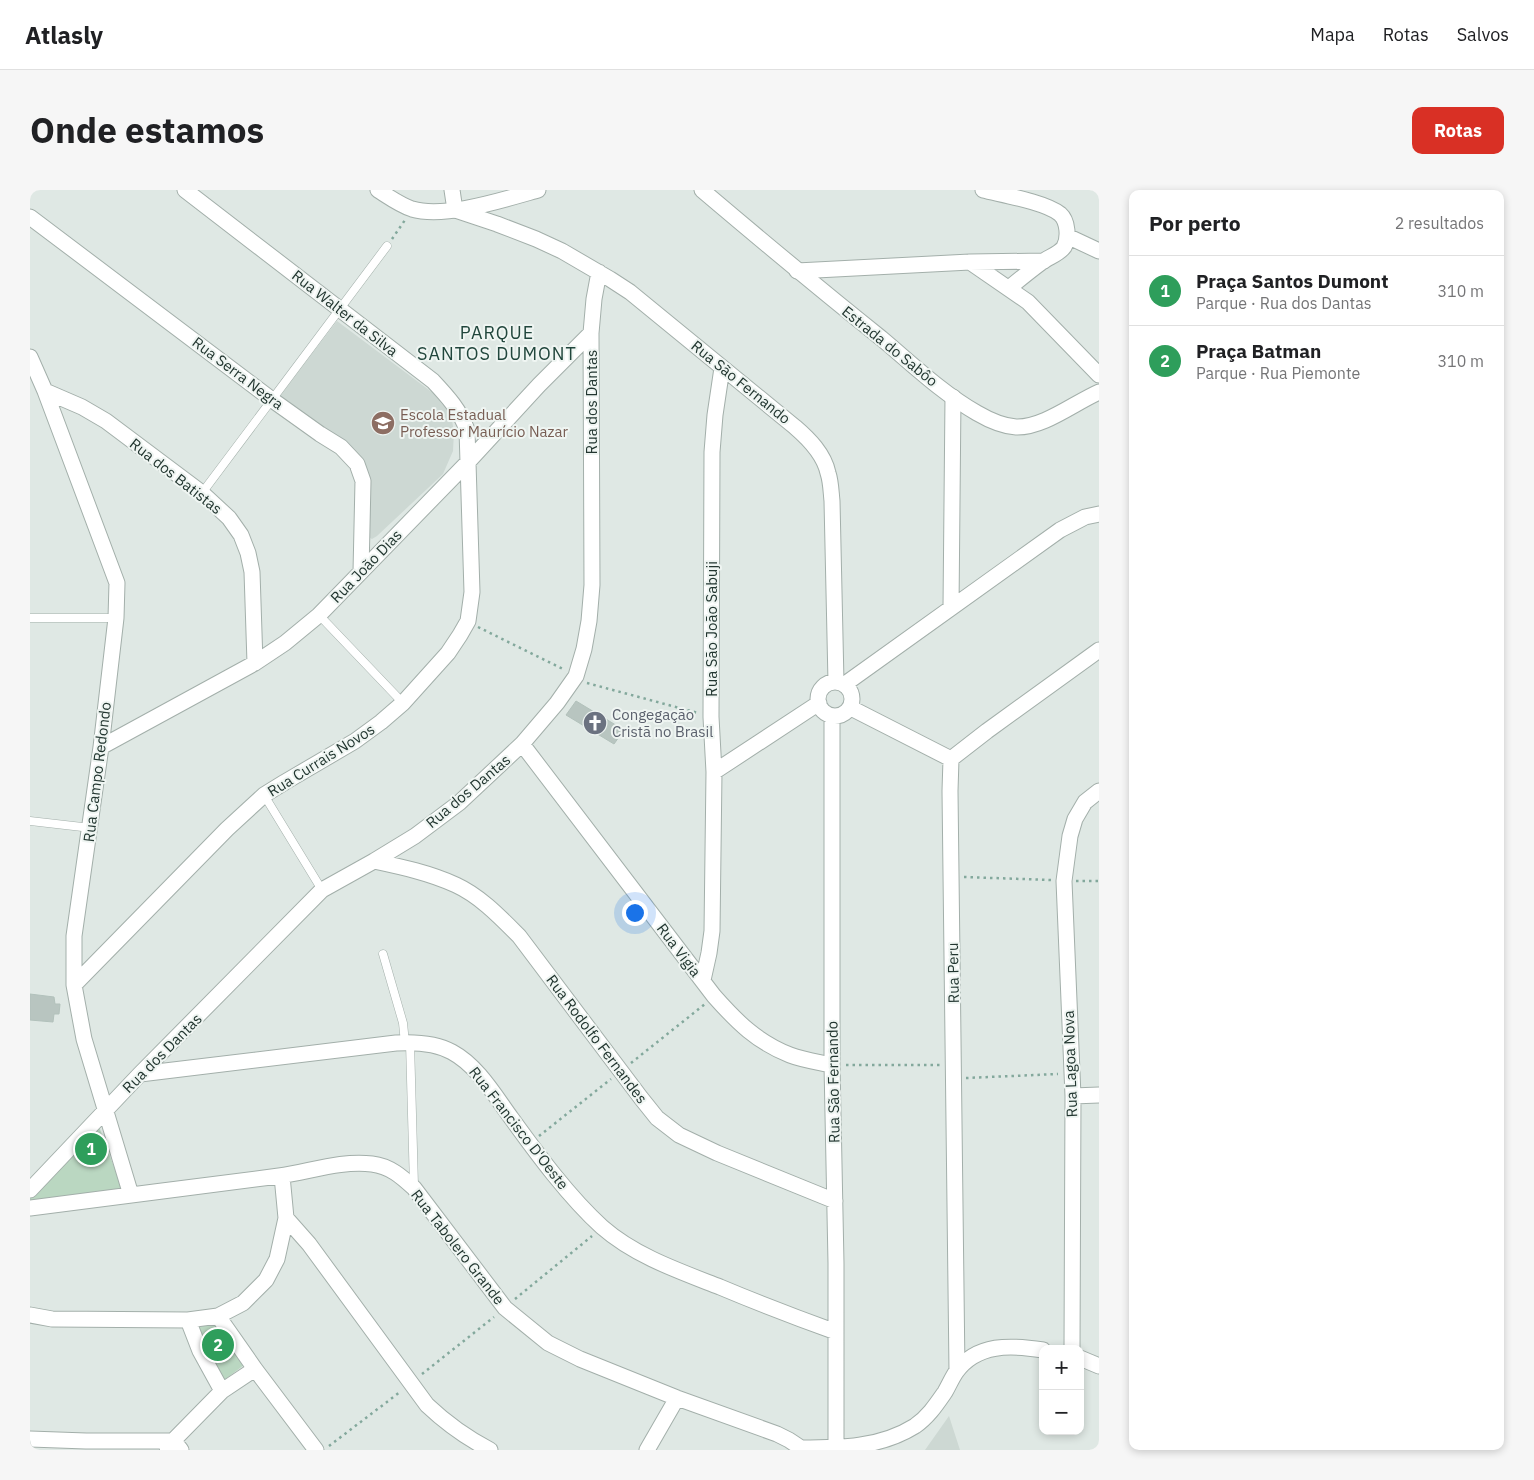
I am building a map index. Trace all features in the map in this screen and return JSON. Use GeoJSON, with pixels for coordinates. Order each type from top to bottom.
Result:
{"type":"FeatureCollection","features":[{"type":"Feature","properties":{"kind":"street","name":"Rua Walter da Silva"},"geometry":{"type":"LineString","coordinates":[[185,190],[433,381],[449,398],[462,417],[467,430],[469,461]]}},
{"type":"Feature","properties":{"kind":"street"},"geometry":{"type":"LineString","coordinates":[[378,190],[394,201],[412,209],[432,212],[455,210],[538,190]]}},
{"type":"Feature","properties":{"kind":"street"},"geometry":{"type":"LineString","coordinates":[[452,190],[455,210]]}},
{"type":"Feature","properties":{"kind":"street","name":"Estrada do Sabôo"},"geometry":{"type":"LineString","coordinates":[[702,190],[797,271],[953,397],[990,420],[1006,426],[1032,425],[1056,415],[1099,392]]}},
{"type":"Feature","properties":{"kind":"street"},"geometry":{"type":"LineString","coordinates":[[984,190],[1040,197],[1064,219],[1067,236],[1065,246],[1009,288]]}},
{"type":"Feature","properties":{"kind":"street","name":"Rua São Fernando"},"geometry":{"type":"LineString","coordinates":[[455,210],[497,224],[562,251],[630,292],[810,440],[828,472],[832,501],[840,683]]}},
{"type":"Feature","properties":{"kind":"street","name":"Rua Serra Negra"},"geometry":{"type":"LineString","coordinates":[[30,217],[271,399],[320,434],[341,446],[358,464],[363,481],[361,572]]}},
{"type":"Feature","properties":{"kind":"street"},"geometry":{"type":"LineString","coordinates":[[1067,236],[1099,251]]}},
{"type":"Feature","properties":{"kind":"street"},"geometry":{"type":"LineString","coordinates":[[797,271],[970,262],[1044,261]]}},
{"type":"Feature","properties":{"kind":"street"},"geometry":{"type":"LineString","coordinates":[[970,262],[1009,288],[1046,320],[1099,375]]}},
{"type":"Feature","properties":{"kind":"street","name":"Rua dos Dantas"},"geometry":{"type":"LineString","coordinates":[[30,1190],[140,1074],[322,890],[415,836],[459,803],[522,744],[557,703],[576,676],[584,649],[592,585],[591,333],[598,272]]}},
{"type":"Feature","properties":{"kind":"street","name":"Rua João Dias"},"geometry":{"type":"LineString","coordinates":[[101,747],[255,663],[319,615],[591,333]]}},
{"type":"Feature","properties":{"kind":"street","name":"Rua Campo Redondo"},"geometry":{"type":"LineString","coordinates":[[30,357],[45,391],[117,583],[116,618],[101,747],[74,936],[74,985],[84,1039],[131,1195]]}},
{"type":"Feature","properties":{"kind":"street","name":"Rua São João Sabuji"},"geometry":{"type":"LineString","coordinates":[[702,980],[712,931],[714,772],[711,717],[712,452],[722,368]]}},
{"type":"Feature","properties":{"kind":"street","name":"Rua dos Batistas"},"geometry":{"type":"LineString","coordinates":[[45,391],[82,407],[106,421],[202,493],[229,518],[241,534],[248,553],[252,580],[255,663]]}},
{"type":"Feature","properties":{"kind":"street"},"geometry":{"type":"LineString","coordinates":[[950,608],[953,397]]}},
{"type":"Feature","properties":{"kind":"street","name":"Rua Currais Novos"},"geometry":{"type":"LineString","coordinates":[[74,985],[227,829],[264,795],[355,741],[381,722],[403,703],[448,653],[468,621],[472,592],[469,461]]}},
{"type":"Feature","properties":{"kind":"street"},"geometry":{"type":"LineString","coordinates":[[840,683],[1060,530],[1085,518],[1099,514]]}},
{"type":"Feature","properties":{"kind":"street"},"geometry":{"type":"LineString","coordinates":[[851,708],[952,759],[987,731],[1099,650]]}},
{"type":"Feature","properties":{"kind":"street"},"geometry":{"type":"LineString","coordinates":[[830,682],[840,683],[852,694],[851,708],[844,714],[832,716],[823,712],[818,703],[818,698],[822,688],[830,682]]}},
{"type":"Feature","properties":{"kind":"street"},"geometry":{"type":"LineString","coordinates":[[714,772],[818,703]]}},
{"type":"Feature","properties":{"kind":"street","name":"Rua São Fernando"},"geometry":{"type":"LineString","coordinates":[[832,716],[832,1065],[835,1201],[836,1448]]}},
{"type":"Feature","properties":{"kind":"street","name":"Rua Vigia"},"geometry":{"type":"LineString","coordinates":[[522,744],[714,996],[750,1033],[769,1045],[791,1056],[832,1065]]}},
{"type":"Feature","properties":{"kind":"street","name":"Rua Peru"},"geometry":{"type":"LineString","coordinates":[[952,759],[950,791],[957,1371]]}},
{"type":"Feature","properties":{"kind":"street","name":"Rua Lagoa Nova"},"geometry":{"type":"LineString","coordinates":[[1072,1345],[1072,1096],[1064,881],[1070,836],[1075,819],[1085,802],[1099,791]]}},
{"type":"Feature","properties":{"kind":"street","name":"Rua Rodolfo Fernandes"},"geometry":{"type":"LineString","coordinates":[[374,861],[433,876],[457,886],[476,897],[498,914],[519,936],[657,1118],[678,1135],[835,1201]]}},
{"type":"Feature","properties":{"kind":"street","name":"Rua Francisco D'Oeste"},"geometry":{"type":"LineString","coordinates":[[140,1074],[408,1043],[433,1046],[450,1051],[466,1061],[580,1204],[603,1227],[625,1243],[674,1269],[836,1332]]}},
{"type":"Feature","properties":{"kind":"street"},"geometry":{"type":"LineString","coordinates":[[1072,1096],[1099,1095]]}},
{"type":"Feature","properties":{"kind":"street","name":"Rua Tabolero Grande"},"geometry":{"type":"LineString","coordinates":[[30,1208],[282,1176],[341,1165],[372,1164],[385,1167],[398,1174],[414,1188],[504,1308],[548,1343],[580,1359],[677,1398],[777,1434],[789,1440],[800,1449]]}},
{"type":"Feature","properties":{"kind":"street"},"geometry":{"type":"LineString","coordinates":[[277,1259],[286,1218],[282,1176]]}},
{"type":"Feature","properties":{"kind":"street"},"geometry":{"type":"LineString","coordinates":[[286,1218],[309,1244],[427,1405],[446,1422],[490,1450]]}},
{"type":"Feature","properties":{"kind":"street"},"geometry":{"type":"LineString","coordinates":[[30,1315],[52,1319],[188,1320],[218,1316],[243,1303],[266,1280],[277,1259],[287,1248],[309,1244]]}},
{"type":"Feature","properties":{"kind":"street"},"geometry":{"type":"LineString","coordinates":[[218,1316],[316,1450]]}},
{"type":"Feature","properties":{"kind":"street"},"geometry":{"type":"LineString","coordinates":[[188,1320],[200,1351],[222,1391]]}},
{"type":"Feature","properties":{"kind":"street"},"geometry":{"type":"LineString","coordinates":[[800,1449],[836,1448],[874,1443],[897,1436],[916,1425],[932,1412],[957,1371],[970,1358],[983,1350],[1001,1346],[1021,1346],[1039,1349]]}},
{"type":"Feature","properties":{"kind":"street"},"geometry":{"type":"LineString","coordinates":[[1084,1360],[1099,1366]]}},
{"type":"Feature","properties":{"kind":"street"},"geometry":{"type":"LineString","coordinates":[[30,1439],[173,1447],[222,1391],[255,1369]]}},
{"type":"Feature","properties":{"kind":"street"},"geometry":{"type":"LineString","coordinates":[[647,1450],[677,1398]]}},
{"type":"Feature","properties":{"kind":"lane"},"geometry":{"type":"LineString","coordinates":[[202,493],[387,246]]}},
{"type":"Feature","properties":{"kind":"lane"},"geometry":{"type":"LineString","coordinates":[[319,615],[403,703]]}},
{"type":"Feature","properties":{"kind":"lane"},"geometry":{"type":"LineString","coordinates":[[30,618],[116,618]]}},
{"type":"Feature","properties":{"kind":"lane"},"geometry":{"type":"LineString","coordinates":[[264,795],[322,890]]}},
{"type":"Feature","properties":{"kind":"lane"},"geometry":{"type":"LineString","coordinates":[[30,821],[90,828]]}},
{"type":"Feature","properties":{"kind":"lane"},"geometry":{"type":"LineString","coordinates":[[383,954],[408,1043],[414,1188]]}},
{"type":"Feature","properties":{"kind":"path"},"geometry":{"type":"LineString","coordinates":[[387,246],[412,209]]}},
{"type":"Feature","properties":{"kind":"path"},"geometry":{"type":"LineString","coordinates":[[468,621],[587,682],[711,717]]}},
{"type":"Feature","properties":{"kind":"path"},"geometry":{"type":"LineString","coordinates":[[952,877],[1099,881]]}},
{"type":"Feature","properties":{"kind":"path"},"geometry":{"type":"LineString","coordinates":[[530,1143],[714,996]]}},
{"type":"Feature","properties":{"kind":"path"},"geometry":{"type":"LineString","coordinates":[[832,1065],[954,1072],[1071,1074]]}},
{"type":"Feature","properties":{"kind":"path"},"geometry":{"type":"LineString","coordinates":[[324,1450],[411,1384],[603,1227]]}},
{"type":"Feature","properties":{"kind":"shaded area","name":"Escola Estadual Professor Maurício Nazar"},"geometry":{"type":"Polygon","coordinates":[[[337,321],[433,393],[451,415],[454,432],[453,451],[443,474],[372,539],[368,537],[367,471],[357,454],[278,398],[337,321]]]}},
{"type":"Feature","properties":{"kind":"shaded area"},"geometry":{"type":"Polygon","coordinates":[[[949,1416],[960,1450],[925,1450],[949,1416]]]}},
{"type":"Feature","properties":{"kind":"green space"},"geometry":{"type":"Polygon","coordinates":[[[98,1124],[123,1191],[30,1203],[30,1195],[98,1124]]]}},
{"type":"Feature","properties":{"kind":"green space"},"geometry":{"type":"Polygon","coordinates":[[[215,1321],[244,1365],[223,1381],[194,1325],[215,1321]]]}},
{"type":"Feature","properties":{"kind":"building","name":"Congegação Cristã no Brasil"},"geometry":{"type":"Polygon","coordinates":[[[576,701],[624,730],[614,744],[566,715],[576,701]]]}},
{"type":"Feature","properties":{"kind":"building"},"geometry":{"type":"Polygon","coordinates":[[[30,994],[54,997],[55,1004],[60,1004],[59,1014],[54,1014],[53,1022],[30,1020],[30,994]]]}},
{"type":"Feature","properties":{"kind":"place","name":"Escola Estadual Professor Maurício Nazar"},"geometry":{"type":"Point","coordinates":[383,423]}},
{"type":"Feature","properties":{"kind":"place","name":"Congegação Cristã no Brasil"},"geometry":{"type":"Point","coordinates":[595,723]}},
{"type":"Feature","properties":{"kind":"place","name":"Praça Santos Dumont"},"geometry":{"type":"Point","coordinates":[91,1149]}},
{"type":"Feature","properties":{"kind":"place","name":"Praça Batman"},"geometry":{"type":"Point","coordinates":[218,1345]}},
{"type":"Feature","properties":{"kind":"district","name":"PARQUE SANTOS DUMONT"},"geometry":{"type":"Point","coordinates":[497,342]}}]}
